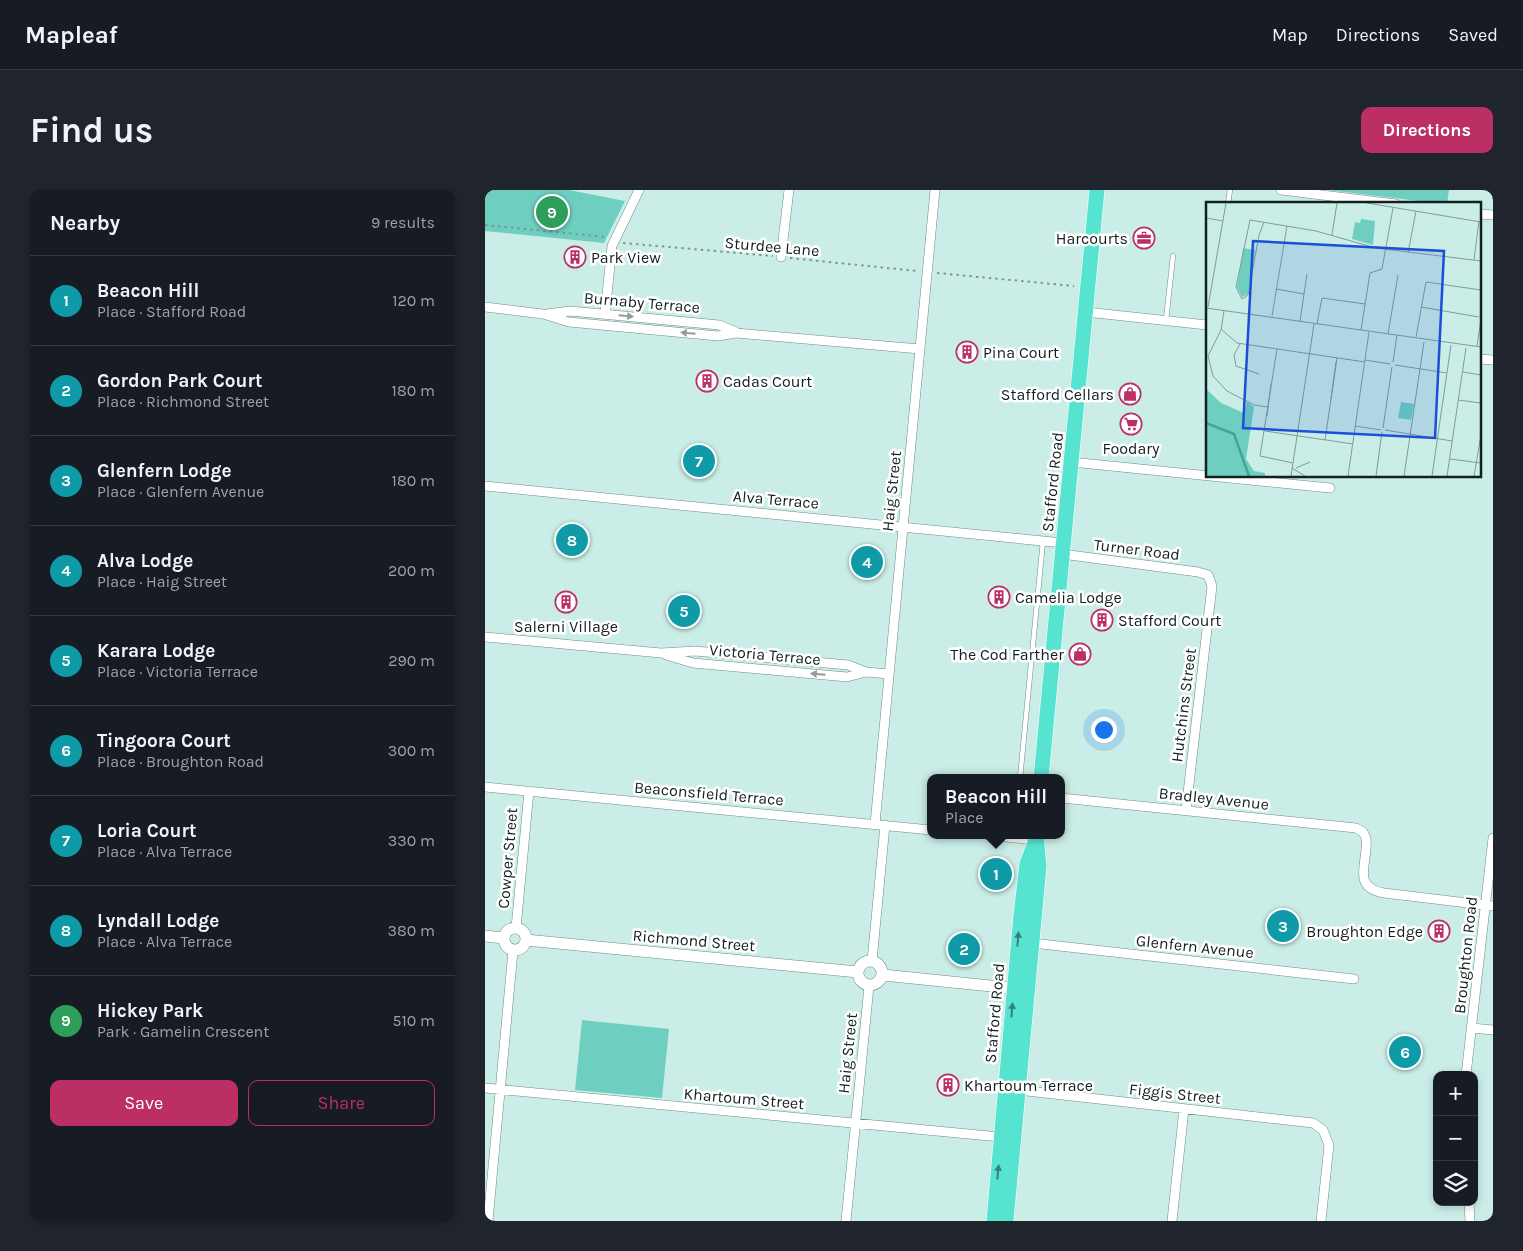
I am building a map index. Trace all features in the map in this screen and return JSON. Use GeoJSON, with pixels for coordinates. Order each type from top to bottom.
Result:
{"type":"FeatureCollection","features":[{"type":"Feature","properties":{"kind":"highway","name":"Stafford Road"},"geometry":{"type":"LineString","coordinates":[[1041,774],[1097,190]]}},
{"type":"Feature","properties":{"kind":"highway","name":"Stafford Road"},"geometry":{"type":"LineString","coordinates":[[994,1221],[1001,1137],[1021,989],[1032,943],[1039,866],[1036,839]]}},
{"type":"Feature","properties":{"kind":"highway","name":"Stafford Road"},"geometry":{"type":"LineString","coordinates":[[1006,1221],[1018,1090],[1027,864],[1036,839]]}},
{"type":"Feature","properties":{"kind":"street"},"geometry":{"type":"LineString","coordinates":[[605,314],[614,240],[639,190]]}},
{"type":"Feature","properties":{"kind":"street"},"geometry":{"type":"LineString","coordinates":[[781,257],[789,190]]}},
{"type":"Feature","properties":{"kind":"street","name":"Haig Street"},"geometry":{"type":"LineString","coordinates":[[875,824],[935,190]]}},
{"type":"Feature","properties":{"kind":"street"},"geometry":{"type":"LineString","coordinates":[[1281,190],[1380,202]]}},
{"type":"Feature","properties":{"kind":"street","name":"Burnaby Terrace"},"geometry":{"type":"LineString","coordinates":[[485,307],[543,314],[569,322],[718,336],[737,332]]}},
{"type":"Feature","properties":{"kind":"street","name":"Burnaby Terrace"},"geometry":{"type":"LineString","coordinates":[[543,314],[569,310],[719,325],[737,332],[920,349]]}},
{"type":"Feature","properties":{"kind":"street"},"geometry":{"type":"LineString","coordinates":[[1086,312],[1206,325]]}},
{"type":"Feature","properties":{"kind":"street"},"geometry":{"type":"LineString","coordinates":[[1071,462],[1206,476]]}},
{"type":"Feature","properties":{"kind":"street"},"geometry":{"type":"LineString","coordinates":[[1224,478],[1330,488]]}},
{"type":"Feature","properties":{"kind":"street","name":"Alva Terrace"},"geometry":{"type":"LineString","coordinates":[[485,486],[1043,540],[1063,548]]}},
{"type":"Feature","properties":{"kind":"street","name":"Turner Road"},"geometry":{"type":"LineString","coordinates":[[1063,548],[1208,575]]}},
{"type":"Feature","properties":{"kind":"street","name":"Hutchins Street"},"geometry":{"type":"LineString","coordinates":[[1187,810],[1213,586],[1208,575]]}},
{"type":"Feature","properties":{"kind":"street","name":"Victoria Terrace"},"geometry":{"type":"LineString","coordinates":[[485,637],[661,653],[695,651],[848,665],[866,672],[889,674]]}},
{"type":"Feature","properties":{"kind":"street","name":"Beaconsfield Terrace"},"geometry":{"type":"LineString","coordinates":[[485,787],[927,830]]}},
{"type":"Feature","properties":{"kind":"street","name":"Cowper Street"},"geometry":{"type":"LineString","coordinates":[[516,928],[529,791]]}},
{"type":"Feature","properties":{"kind":"street","name":"Bradley Avenue"},"geometry":{"type":"LineString","coordinates":[[1065,798],[1356,828],[1363,832],[1367,844],[1363,879],[1370,889],[1384,893],[1489,905]]}},
{"type":"Feature","properties":{"kind":"street"},"geometry":{"type":"LineString","coordinates":[[872,961],[885,825]]}},
{"type":"Feature","properties":{"kind":"street","name":"Broughton Road"},"geometry":{"type":"LineString","coordinates":[[1467,1071],[1489,905],[1493,838]]}},
{"type":"Feature","properties":{"kind":"street"},"geometry":{"type":"LineString","coordinates":[[516,928],[525,934],[526,940],[523,947],[513,951],[505,945],[503,938],[509,929],[516,928]]}},
{"type":"Feature","properties":{"kind":"street"},"geometry":{"type":"LineString","coordinates":[[485,936],[503,938]]}},
{"type":"Feature","properties":{"kind":"street","name":"Richmond Street"},"geometry":{"type":"LineString","coordinates":[[526,940],[858,972]]}},
{"type":"Feature","properties":{"kind":"street","name":"Glenfern Avenue"},"geometry":{"type":"LineString","coordinates":[[1032,943],[1354,979]]}},
{"type":"Feature","properties":{"kind":"street"},"geometry":{"type":"LineString","coordinates":[[488,1221],[513,951]]}},
{"type":"Feature","properties":{"kind":"street"},"geometry":{"type":"LineString","coordinates":[[872,961],[879,964],[883,975],[877,984],[869,986],[860,980],[858,972],[864,962],[872,961]]}},
{"type":"Feature","properties":{"kind":"street"},"geometry":{"type":"LineString","coordinates":[[883,975],[1021,989]]}},
{"type":"Feature","properties":{"kind":"street","name":"Haig Street"},"geometry":{"type":"LineString","coordinates":[[846,1221],[869,986]]}},
{"type":"Feature","properties":{"kind":"street"},"geometry":{"type":"LineString","coordinates":[[1472,1028],[1493,1030]]}},
{"type":"Feature","properties":{"kind":"street","name":"Khartoum Street"},"geometry":{"type":"LineString","coordinates":[[485,1088],[1001,1137]]}},
{"type":"Feature","properties":{"kind":"street","name":"Figgis Street"},"geometry":{"type":"LineString","coordinates":[[1018,1090],[1310,1122],[1325,1133],[1329,1145],[1321,1221]]}},
{"type":"Feature","properties":{"kind":"street"},"geometry":{"type":"LineString","coordinates":[[1172,1221],[1184,1109]]}},
{"type":"Feature","properties":{"kind":"street"},"geometry":{"type":"LineString","coordinates":[[1469,1206],[1471,1221]]}},
{"type":"Feature","properties":{"kind":"lane"},"geometry":{"type":"LineString","coordinates":[[1166,320],[1173,256]]}},
{"type":"Feature","properties":{"kind":"lane","name":"Stafford Road"},"geometry":{"type":"LineString","coordinates":[[1021,774],[1043,540]]}},
{"type":"Feature","properties":{"kind":"path","name":"Sturdee Lane"},"geometry":{"type":"LineString","coordinates":[[485,225],[603,236],[643,245],[1074,286]]}},
{"type":"Feature","properties":{"kind":"green space"},"geometry":{"type":"Polygon","coordinates":[[[485,190],[569,190],[625,201],[604,243],[485,231],[485,190]]]}},
{"type":"Feature","properties":{"kind":"green space"},"geometry":{"type":"Polygon","coordinates":[[[1328,190],[1449,190],[1447,202],[1427,202],[1328,190]]]}},
{"type":"Feature","properties":{"kind":"green space"},"geometry":{"type":"Polygon","coordinates":[[[582,1020],[669,1029],[662,1098],[575,1090],[582,1020]]]}},
{"type":"Feature","properties":{"kind":"place","name":"Hickey Park"},"geometry":{"type":"Point","coordinates":[552,212]}},
{"type":"Feature","properties":{"kind":"place","name":"Harcourts"},"geometry":{"type":"Point","coordinates":[1144,238]}},
{"type":"Feature","properties":{"kind":"place","name":"Park View"},"geometry":{"type":"Point","coordinates":[575,257]}},
{"type":"Feature","properties":{"kind":"place","name":"Pina Court"},"geometry":{"type":"Point","coordinates":[967,352]}},
{"type":"Feature","properties":{"kind":"place","name":"Cadas Court"},"geometry":{"type":"Point","coordinates":[707,381]}},
{"type":"Feature","properties":{"kind":"place","name":"Stafford Cellars"},"geometry":{"type":"Point","coordinates":[1130,394]}},
{"type":"Feature","properties":{"kind":"place","name":"Foodary"},"geometry":{"type":"Point","coordinates":[1131,424]}},
{"type":"Feature","properties":{"kind":"place","name":"Loria Court"},"geometry":{"type":"Point","coordinates":[699,461]}},
{"type":"Feature","properties":{"kind":"place","name":"Lyndall Lodge"},"geometry":{"type":"Point","coordinates":[572,540]}},
{"type":"Feature","properties":{"kind":"place","name":"Alva Lodge"},"geometry":{"type":"Point","coordinates":[867,562]}},
{"type":"Feature","properties":{"kind":"place","name":"Camelia Lodge"},"geometry":{"type":"Point","coordinates":[999,597]}},
{"type":"Feature","properties":{"kind":"place","name":"Salerni Village"},"geometry":{"type":"Point","coordinates":[566,602]}},
{"type":"Feature","properties":{"kind":"place","name":"Karara Lodge"},"geometry":{"type":"Point","coordinates":[684,611]}},
{"type":"Feature","properties":{"kind":"place","name":"Stafford Court"},"geometry":{"type":"Point","coordinates":[1102,620]}},
{"type":"Feature","properties":{"kind":"place","name":"The Cod Farther"},"geometry":{"type":"Point","coordinates":[1080,654]}},
{"type":"Feature","properties":{"kind":"place","name":"Beacon Hill"},"geometry":{"type":"Point","coordinates":[996,874]}},
{"type":"Feature","properties":{"kind":"place","name":"Glenfern Lodge"},"geometry":{"type":"Point","coordinates":[1283,926]}},
{"type":"Feature","properties":{"kind":"place","name":"Broughton Edge"},"geometry":{"type":"Point","coordinates":[1439,931]}},
{"type":"Feature","properties":{"kind":"place","name":"Gordon Park Court"},"geometry":{"type":"Point","coordinates":[964,949]}},
{"type":"Feature","properties":{"kind":"place","name":"Tingoora Court"},"geometry":{"type":"Point","coordinates":[1405,1052]}},
{"type":"Feature","properties":{"kind":"place","name":"Khartoum Terrace"},"geometry":{"type":"Point","coordinates":[948,1085]}}]}
